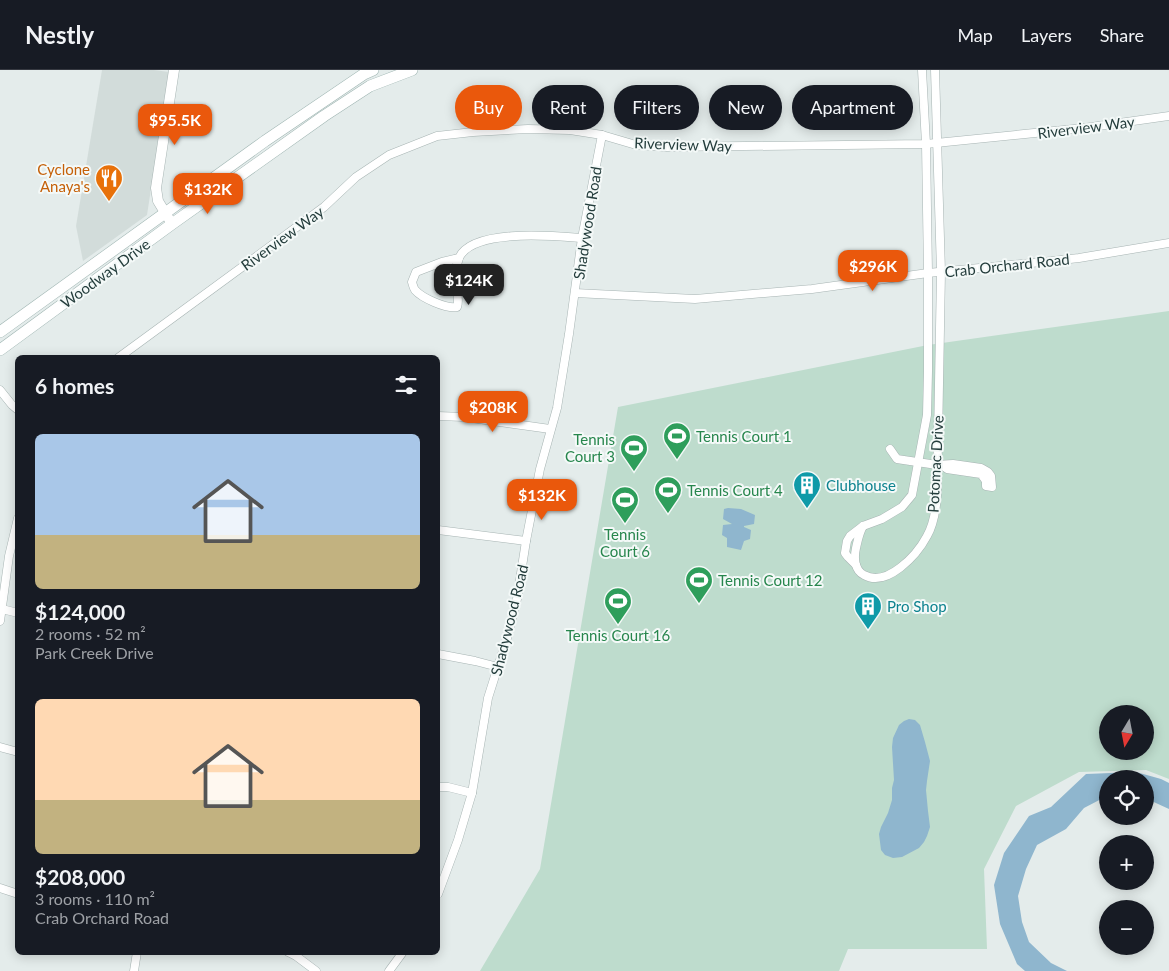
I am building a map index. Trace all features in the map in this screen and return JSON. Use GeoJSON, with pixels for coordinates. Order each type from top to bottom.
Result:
{"type":"FeatureCollection","features":[{"type":"Feature","properties":{"kind":"main road","name":"Woodway Drive"},"geometry":{"type":"LineString","coordinates":[[0,332],[265,141],[364,74],[373,70]]}},
{"type":"Feature","properties":{"kind":"main road","name":"Woodway Drive"},"geometry":{"type":"LineString","coordinates":[[0,350],[324,116],[370,86],[412,70]]}},
{"type":"Feature","properties":{"kind":"main road"},"geometry":{"type":"LineString","coordinates":[[265,141],[273,153]]}},
{"type":"Feature","properties":{"kind":"main road"},"geometry":{"type":"LineString","coordinates":[[74,279],[82,290]]}},
{"type":"Feature","properties":{"kind":"street"},"geometry":{"type":"LineString","coordinates":[[172,224],[158,201],[156,188],[174,70]]}},
{"type":"Feature","properties":{"kind":"street","name":"Potomac Drive"},"geometry":{"type":"LineString","coordinates":[[922,70],[926,144],[928,273],[926,415],[912,495],[902,507],[882,519],[864,526],[859,533],[854,555],[856,565],[861,574],[872,578],[885,577],[902,567],[919,549],[928,534],[935,514],[939,465],[941,272],[936,70]]}},
{"type":"Feature","properties":{"kind":"street","name":"Riverview Way"},"geometry":{"type":"LineString","coordinates":[[122,355],[324,208],[356,177],[389,155],[436,136],[536,129],[570,130],[602,135],[636,145],[666,147],[926,144],[1084,128],[1169,116]]}},
{"type":"Feature","properties":{"kind":"street","name":"Shadywood Road"},"geometry":{"type":"LineString","coordinates":[[440,889],[458,840],[472,793],[488,698],[517,599],[540,469],[557,408],[582,238],[602,135]]}},
{"type":"Feature","properties":{"kind":"street"},"geometry":{"type":"LineString","coordinates":[[459,258],[416,272],[412,282],[416,292],[443,306],[457,307],[459,302],[455,280],[459,258],[465,249],[484,240],[539,235],[582,238]]}},
{"type":"Feature","properties":{"kind":"street","name":"Crab Orchard Road"},"geometry":{"type":"LineString","coordinates":[[575,293],[695,299],[812,289],[928,273],[1079,258],[1169,243]]}},
{"type":"Feature","properties":{"kind":"street"},"geometry":{"type":"LineString","coordinates":[[0,390],[15,408]]}},
{"type":"Feature","properties":{"kind":"street"},"geometry":{"type":"LineString","coordinates":[[440,416],[464,417],[550,429]]}},
{"type":"Feature","properties":{"kind":"street"},"geometry":{"type":"LineString","coordinates":[[890,449],[897,459],[981,468],[992,476],[992,487],[986,486],[986,481],[980,474],[947,469],[939,465]]}},
{"type":"Feature","properties":{"kind":"street"},"geometry":{"type":"LineString","coordinates":[[440,530],[526,542]]}},
{"type":"Feature","properties":{"kind":"street"},"geometry":{"type":"LineString","coordinates":[[0,621],[15,532]]}},
{"type":"Feature","properties":{"kind":"street"},"geometry":{"type":"LineString","coordinates":[[2,609],[15,612]]}},
{"type":"Feature","properties":{"kind":"street"},"geometry":{"type":"LineString","coordinates":[[440,654],[476,661],[498,668]]}},
{"type":"Feature","properties":{"kind":"street"},"geometry":{"type":"LineString","coordinates":[[0,747],[15,751]]}},
{"type":"Feature","properties":{"kind":"street"},"geometry":{"type":"LineString","coordinates":[[440,787],[472,793]]}},
{"type":"Feature","properties":{"kind":"street"},"geometry":{"type":"LineString","coordinates":[[0,888],[15,893]]}},
{"type":"Feature","properties":{"kind":"street"},"geometry":{"type":"LineString","coordinates":[[134,971],[136,955]]}},
{"type":"Feature","properties":{"kind":"street"},"geometry":{"type":"LineString","coordinates":[[294,955],[316,971]]}},
{"type":"Feature","properties":{"kind":"street"},"geometry":{"type":"LineString","coordinates":[[389,971],[401,955]]}},
{"type":"Feature","properties":{"kind":"shaded area"},"geometry":{"type":"Polygon","coordinates":[[[102,70],[154,70],[169,72],[147,215],[83,261],[76,226],[102,70]]]}},
{"type":"Feature","properties":{"kind":"green space"},"geometry":{"type":"Polygon","coordinates":[[[1169,311],[1169,779],[1154,773],[1154,770],[1079,772],[1016,806],[984,869],[987,949],[848,949],[839,971],[480,971],[540,869],[618,407],[928,345],[1169,311]]]}},
{"type":"Feature","properties":{"kind":"water"},"geometry":{"type":"Polygon","coordinates":[[[724,509],[741,509],[755,515],[754,524],[744,526],[751,530],[750,539],[744,541],[741,550],[727,547],[727,538],[722,535],[723,525],[732,524],[723,519],[724,509]]]}},
{"type":"Feature","properties":{"kind":"water"},"geometry":{"type":"Polygon","coordinates":[[[909,719],[915,720],[920,725],[930,761],[926,790],[930,827],[924,842],[919,848],[902,857],[893,858],[885,855],[881,850],[879,834],[892,800],[894,780],[893,738],[899,725],[909,719]]]}},
{"type":"Feature","properties":{"kind":"water"},"geometry":{"type":"Polygon","coordinates":[[[1099,773],[1099,800],[1084,808],[1066,829],[1037,845],[1026,869],[1018,896],[1022,922],[1029,942],[1051,963],[1067,971],[1025,971],[1017,964],[1000,924],[994,885],[1004,853],[1029,816],[1051,807],[1086,774],[1099,773]]]}},
{"type":"Feature","properties":{"kind":"water"},"geometry":{"type":"Polygon","coordinates":[[[1154,777],[1169,783],[1169,809],[1154,802],[1154,777]]]}},
{"type":"Feature","properties":{"kind":"place","name":"Cyclone Anaya's"},"geometry":{"type":"Point","coordinates":[109,202]}},
{"type":"Feature","properties":{"kind":"place","name":"Tennis Court 1"},"geometry":{"type":"Point","coordinates":[677,460]}},
{"type":"Feature","properties":{"kind":"place","name":"Tennis Court 3"},"geometry":{"type":"Point","coordinates":[634,472]}},
{"type":"Feature","properties":{"kind":"place","name":"Clubhouse"},"geometry":{"type":"Point","coordinates":[807,509]}},
{"type":"Feature","properties":{"kind":"place","name":"Tennis Court 4"},"geometry":{"type":"Point","coordinates":[668,514]}},
{"type":"Feature","properties":{"kind":"place","name":"Tennis Court 6"},"geometry":{"type":"Point","coordinates":[625,524]}},
{"type":"Feature","properties":{"kind":"place","name":"Tennis Court 12"},"geometry":{"type":"Point","coordinates":[699,604]}},
{"type":"Feature","properties":{"kind":"place","name":"Tennis Court 16"},"geometry":{"type":"Point","coordinates":[618,625]}},
{"type":"Feature","properties":{"kind":"place","name":"Pro Shop"},"geometry":{"type":"Point","coordinates":[868,630]}}]}
